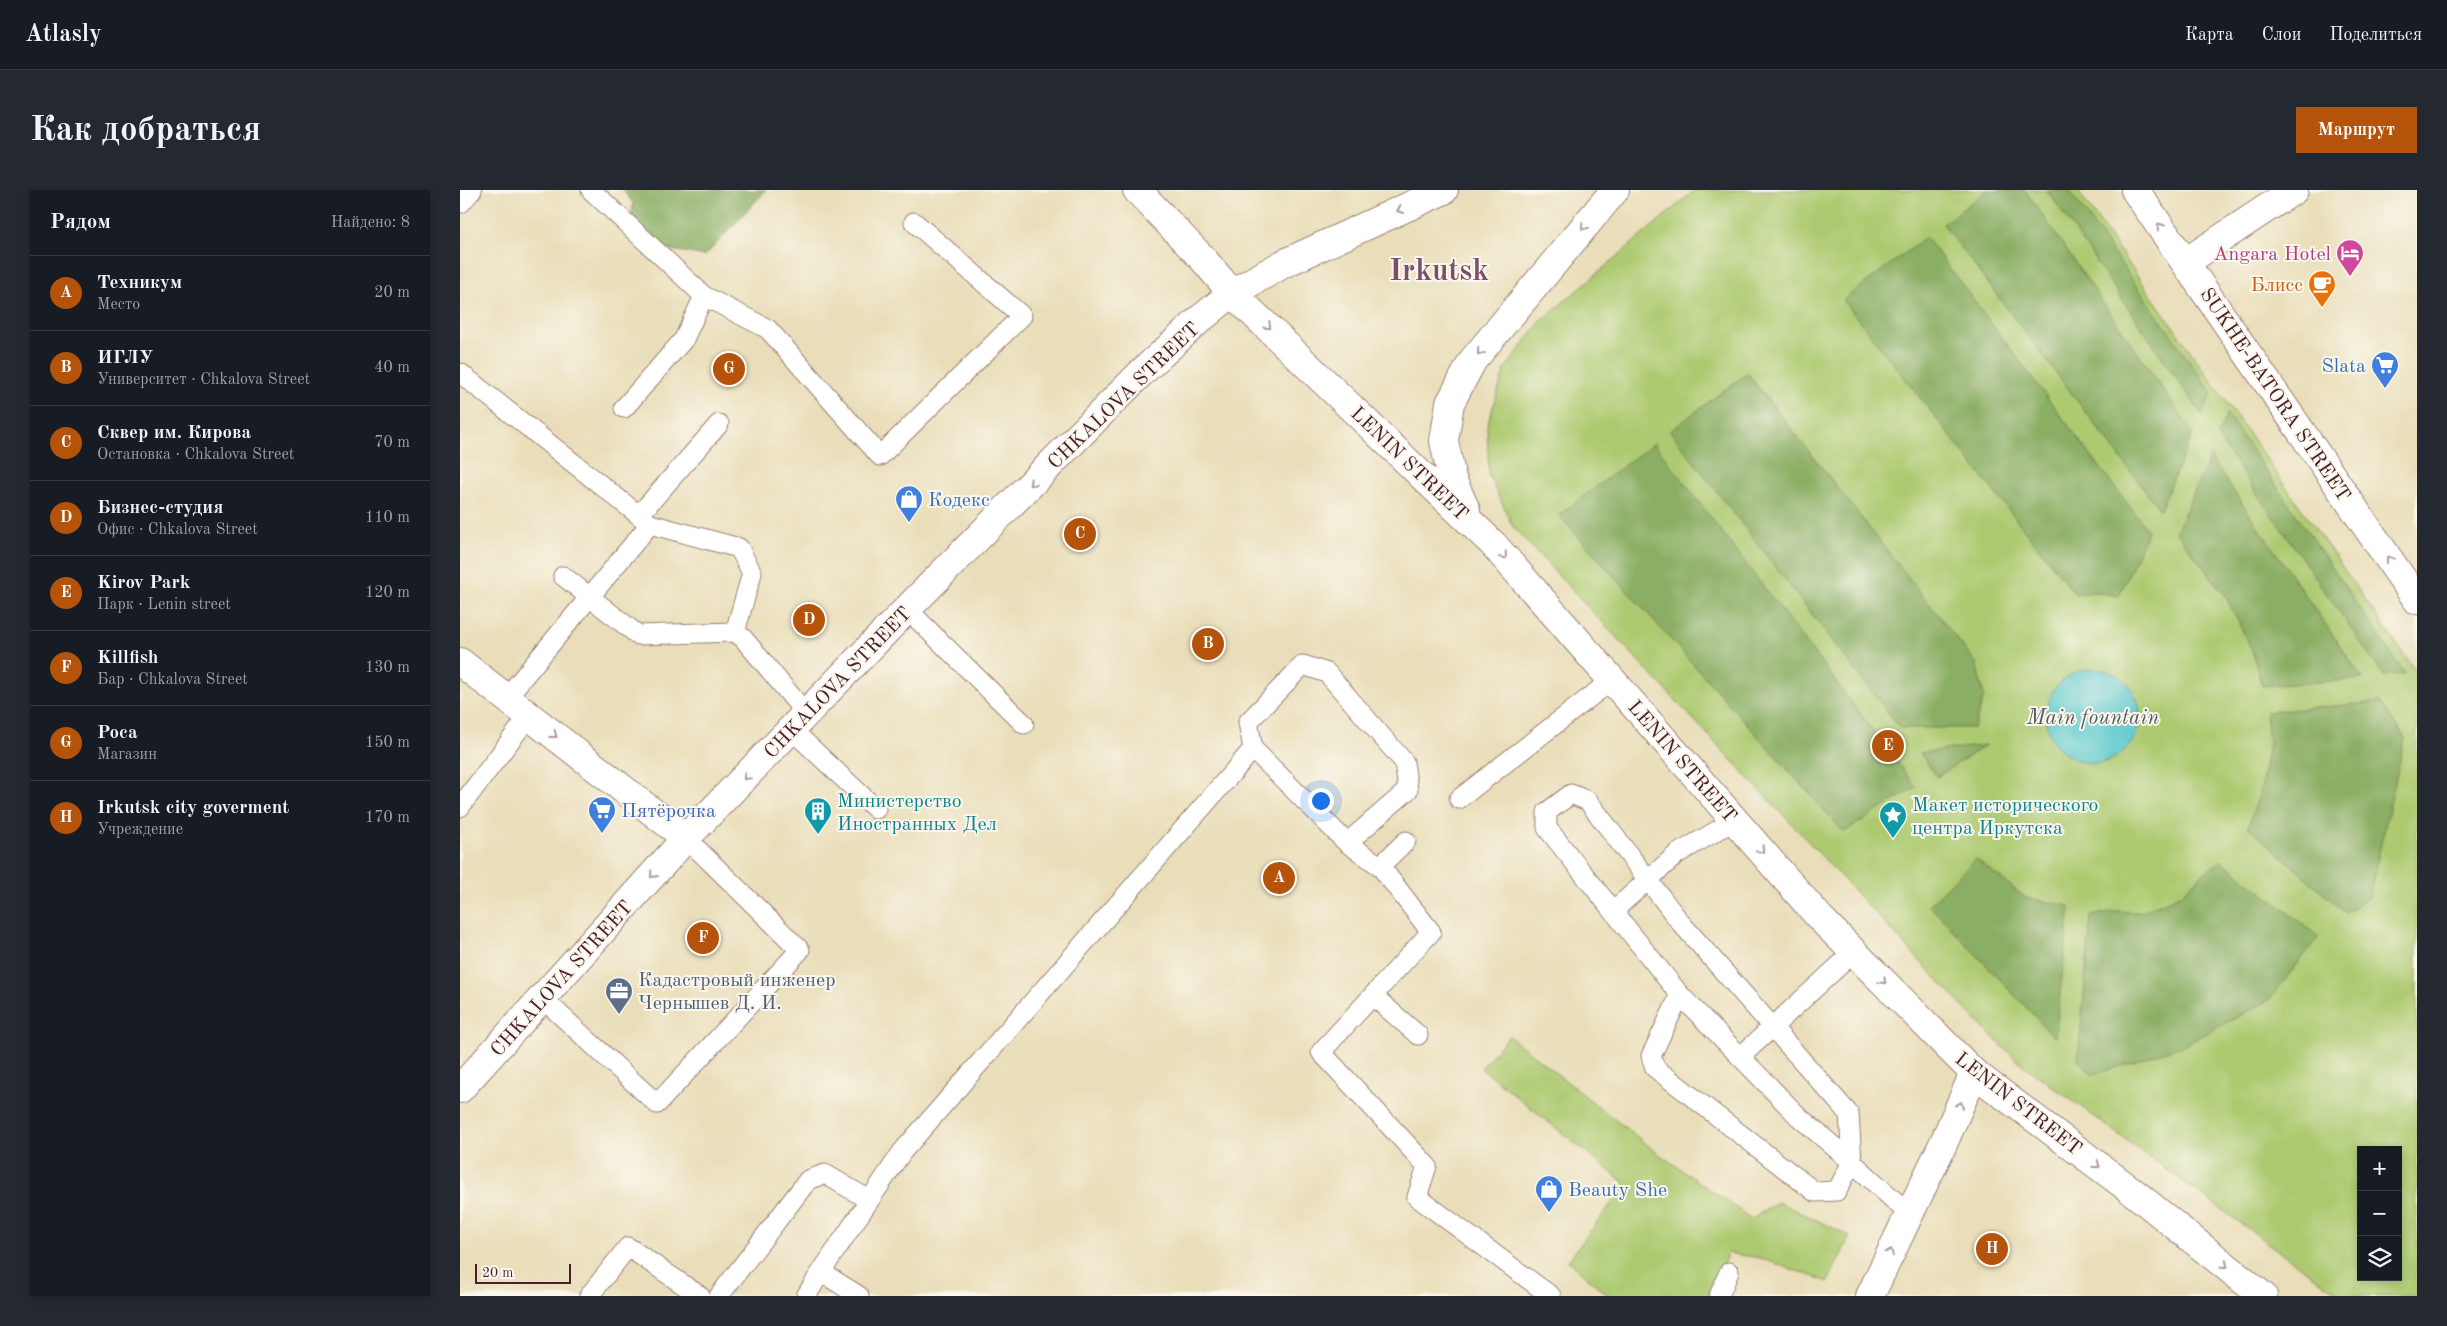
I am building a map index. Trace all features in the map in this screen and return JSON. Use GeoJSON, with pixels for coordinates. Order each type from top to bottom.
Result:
{"type":"FeatureCollection","features":[{"type":"Feature","properties":{"kind":"main road","name":"LENIN STREET"},"geometry":{"type":"LineString","coordinates":[[1137,190],[1203,259],[1232,293],[1471,520],[1820,918],[1974,1073],[2132,1191],[2263,1296]]}},
{"type":"Feature","properties":{"kind":"main road","name":"CHKALOVA STREET"},"geometry":{"type":"LineString","coordinates":[[460,1089],[686,838],[907,609],[1142,372],[1232,293],[1283,264],[1444,190]]}},
{"type":"Feature","properties":{"kind":"main road"},"geometry":{"type":"LineString","coordinates":[[1471,520],[1452,479],[1444,441],[1450,403],[1473,360],[1615,190]]}},
{"type":"Feature","properties":{"kind":"main road","name":"SUKHE-BATORA STREET"},"geometry":{"type":"LineString","coordinates":[[2135,190],[2417,600]]}},
{"type":"Feature","properties":{"kind":"main road"},"geometry":{"type":"LineString","coordinates":[[2186,262],[2294,190]]}},
{"type":"Feature","properties":{"kind":"main road"},"geometry":{"type":"LineString","coordinates":[[460,662],[686,838]]}},
{"type":"Feature","properties":{"kind":"main road"},"geometry":{"type":"LineString","coordinates":[[1870,1296],[1908,1213],[1944,1142],[1974,1073]]}},
{"type":"Feature","properties":{"kind":"lane"},"geometry":{"type":"LineString","coordinates":[[591,190],[704,296],[768,329],[880,456],[1022,316],[914,222]]}},
{"type":"Feature","properties":{"kind":"lane"},"geometry":{"type":"LineString","coordinates":[[624,408],[684,339],[704,296]]}},
{"type":"Feature","properties":{"kind":"lane"},"geometry":{"type":"LineString","coordinates":[[460,373],[644,520],[739,548],[752,573],[735,632]]}},
{"type":"Feature","properties":{"kind":"lane"},"geometry":{"type":"LineString","coordinates":[[506,698],[589,597],[644,520],[718,424]]}},
{"type":"Feature","properties":{"kind":"lane"},"geometry":{"type":"LineString","coordinates":[[563,576],[638,635],[735,632],[743,638],[800,722],[876,808]]}},
{"type":"Feature","properties":{"kind":"lane"},"geometry":{"type":"LineString","coordinates":[[907,609],[1024,724]]}},
{"type":"Feature","properties":{"kind":"lane"},"geometry":{"type":"LineString","coordinates":[[1347,843],[1408,790],[1404,762],[1327,673],[1303,666],[1248,722],[1253,748],[1347,843],[1380,866],[1431,932],[1321,1052],[1427,1166],[1417,1197],[1551,1296]]}},
{"type":"Feature","properties":{"kind":"lane"},"geometry":{"type":"LineString","coordinates":[[1459,799],[1612,680]]}},
{"type":"Feature","properties":{"kind":"lane"},"geometry":{"type":"LineString","coordinates":[[460,807],[529,716]]}},
{"type":"Feature","properties":{"kind":"lane"},"geometry":{"type":"LineString","coordinates":[[806,1296],[902,1152],[1253,748]]}},
{"type":"Feature","properties":{"kind":"lane"},"geometry":{"type":"LineString","coordinates":[[1680,995],[1651,1056],[1655,1068],[1816,1192],[1837,1191],[1852,1162],[1850,1114],[1647,881],[1588,801],[1571,794],[1547,812],[1547,828],[1680,995],[1799,1117],[1852,1162],[1908,1213]]}},
{"type":"Feature","properties":{"kind":"lane"},"geometry":{"type":"LineString","coordinates":[[1613,911],[1677,854],[1735,820]]}},
{"type":"Feature","properties":{"kind":"lane"},"geometry":{"type":"LineString","coordinates":[[543,999],[657,1104],[800,950],[686,838]]}},
{"type":"Feature","properties":{"kind":"lane"},"geometry":{"type":"LineString","coordinates":[[1380,866],[1406,842]]}},
{"type":"Feature","properties":{"kind":"lane"},"geometry":{"type":"LineString","coordinates":[[1740,1056],[1854,952]]}},
{"type":"Feature","properties":{"kind":"lane"},"geometry":{"type":"LineString","coordinates":[[1373,996],[1418,1035]]}},
{"type":"Feature","properties":{"kind":"lane"},"geometry":{"type":"LineString","coordinates":[[719,1296],[808,1180],[825,1174],[869,1200]]}},
{"type":"Feature","properties":{"kind":"lane"},"geometry":{"type":"LineString","coordinates":[[589,1296],[628,1247],[700,1296]]}},
{"type":"Feature","properties":{"kind":"lane"},"geometry":{"type":"LineString","coordinates":[[821,1272],[859,1296]]}},
{"type":"Feature","properties":{"kind":"lane"},"geometry":{"type":"LineString","coordinates":[[1719,1296],[1729,1272]]}},
{"type":"Feature","properties":{"kind":"green space"},"geometry":{"type":"Polygon","coordinates":[[[623,190],[766,190],[705,256],[667,249],[630,229],[633,203],[623,190]]]}},
{"type":"Feature","properties":{"kind":"green space"},"geometry":{"type":"Polygon","coordinates":[[[1695,190],[2077,190],[2417,673],[2417,1296],[2346,1296],[2324,1284],[2019,1062],[1982,1027],[1513,527],[1489,476],[1487,426],[1505,369],[1540,322],[1695,190]],[[2086,669],[2075,673],[2058,685],[2051,694],[2076,761],[2093,764],[2109,761],[2135,696],[2120,679],[2102,671],[2086,669]]]}},
{"type":"Feature","properties":{"kind":"green space"},"geometry":{"type":"Polygon","coordinates":[[[1988,190],[2025,190],[2193,433],[2160,510],[1943,224],[1988,190]]]}},
{"type":"Feature","properties":{"kind":"green space"},"geometry":{"type":"Polygon","coordinates":[[[2047,190],[2069,190],[2212,393],[2202,415],[2047,190]]]}},
{"type":"Feature","properties":{"kind":"green space"},"geometry":{"type":"Polygon","coordinates":[[[1926,237],[2148,531],[2119,596],[2095,592],[2075,594],[1843,300],[1926,237]]]}},
{"type":"Feature","properties":{"kind":"green space"},"geometry":{"type":"Polygon","coordinates":[[[1747,373],[1976,663],[1984,696],[1974,728],[1900,728],[1670,431],[1747,373]]]}},
{"type":"Feature","properties":{"kind":"green space"},"geometry":{"type":"Polygon","coordinates":[[[2227,414],[2405,674],[2384,676],[2217,436],[2227,414]]]}},
{"type":"Feature","properties":{"kind":"green space"},"geometry":{"type":"Polygon","coordinates":[[[1654,443],[1916,787],[1844,832],[1559,515],[1654,443]]]}},
{"type":"Feature","properties":{"kind":"green space"},"geometry":{"type":"Polygon","coordinates":[[[2210,457],[2363,679],[2262,686],[2252,650],[2225,595],[2176,532],[2210,457]]]}},
{"type":"Feature","properties":{"kind":"green space"},"geometry":{"type":"Polygon","coordinates":[[[2380,702],[2405,738],[2369,897],[2346,913],[2248,827],[2261,789],[2269,743],[2266,712],[2380,702]]]}},
{"type":"Feature","properties":{"kind":"green space"},"geometry":{"type":"Polygon","coordinates":[[[1986,745],[1937,777],[1920,753],[1986,745]]]}},
{"type":"Feature","properties":{"kind":"green space"},"geometry":{"type":"Polygon","coordinates":[[[1976,859],[2026,898],[2070,906],[2055,1038],[1929,905],[1976,859]]]}},
{"type":"Feature","properties":{"kind":"green space"},"geometry":{"type":"Polygon","coordinates":[[[2222,861],[2319,937],[2269,1000],[2185,1045],[2093,1075],[2078,1060],[2091,916],[2115,911],[2140,912],[2180,895],[2204,873],[2222,861]]]}},
{"type":"Feature","properties":{"kind":"green space"},"geometry":{"type":"Polygon","coordinates":[[[1509,1036],[1655,1151],[1752,1219],[1778,1202],[1850,1236],[1828,1282],[1760,1258],[1728,1253],[1709,1296],[1609,1296],[1568,1261],[1626,1184],[1481,1068],[1509,1036]]]}},
{"type":"Feature","properties":{"kind":"water","name":"Main fountain"},"geometry":{"type":"Polygon","coordinates":[[[2093,669],[2111,673],[2126,683],[2136,698],[2140,716],[2136,734],[2126,749],[2111,759],[2093,763],[2075,759],[2060,749],[2050,734],[2046,716],[2050,698],[2060,683],[2075,673],[2093,669]]]}},
{"type":"Feature","properties":{"kind":"place","name":"Angara Hotel"},"geometry":{"type":"Point","coordinates":[2350,277]}},
{"type":"Feature","properties":{"kind":"place","name":"Блисс"},"geometry":{"type":"Point","coordinates":[2322,308]}},
{"type":"Feature","properties":{"kind":"place","name":"Роса"},"geometry":{"type":"Point","coordinates":[729,369]}},
{"type":"Feature","properties":{"kind":"place","name":"Slata"},"geometry":{"type":"Point","coordinates":[2385,389]}},
{"type":"Feature","properties":{"kind":"place","name":"Кодекс"},"geometry":{"type":"Point","coordinates":[909,523]}},
{"type":"Feature","properties":{"kind":"place","name":"Сквер им. Кирова"},"geometry":{"type":"Point","coordinates":[1080,534]}},
{"type":"Feature","properties":{"kind":"place","name":"Бизнес-студия"},"geometry":{"type":"Point","coordinates":[809,620]}},
{"type":"Feature","properties":{"kind":"place","name":"ИГЛУ"},"geometry":{"type":"Point","coordinates":[1208,644]}},
{"type":"Feature","properties":{"kind":"place","name":"Kirov Park"},"geometry":{"type":"Point","coordinates":[1888,746]}},
{"type":"Feature","properties":{"kind":"place","name":"Пятёрочка"},"geometry":{"type":"Point","coordinates":[602,834]}},
{"type":"Feature","properties":{"kind":"place","name":"Министерство Иностранных Дел"},"geometry":{"type":"Point","coordinates":[818,835]}},
{"type":"Feature","properties":{"kind":"place","name":"Макет исторического центра Иркутска"},"geometry":{"type":"Point","coordinates":[1893,839]}},
{"type":"Feature","properties":{"kind":"place","name":"Техникум"},"geometry":{"type":"Point","coordinates":[1279,878]}},
{"type":"Feature","properties":{"kind":"place","name":"Killfish"},"geometry":{"type":"Point","coordinates":[703,938]}},
{"type":"Feature","properties":{"kind":"place","name":"Кадастровый инженер Чернышев Д. И."},"geometry":{"type":"Point","coordinates":[619,1015]}},
{"type":"Feature","properties":{"kind":"place","name":"Beauty She"},"geometry":{"type":"Point","coordinates":[1549,1213]}},
{"type":"Feature","properties":{"kind":"place","name":"Irkutsk city goverment"},"geometry":{"type":"Point","coordinates":[1992,1249]}},
{"type":"Feature","properties":{"kind":"district","name":"Irkutsk"},"geometry":{"type":"Point","coordinates":[1439,270]}}]}
